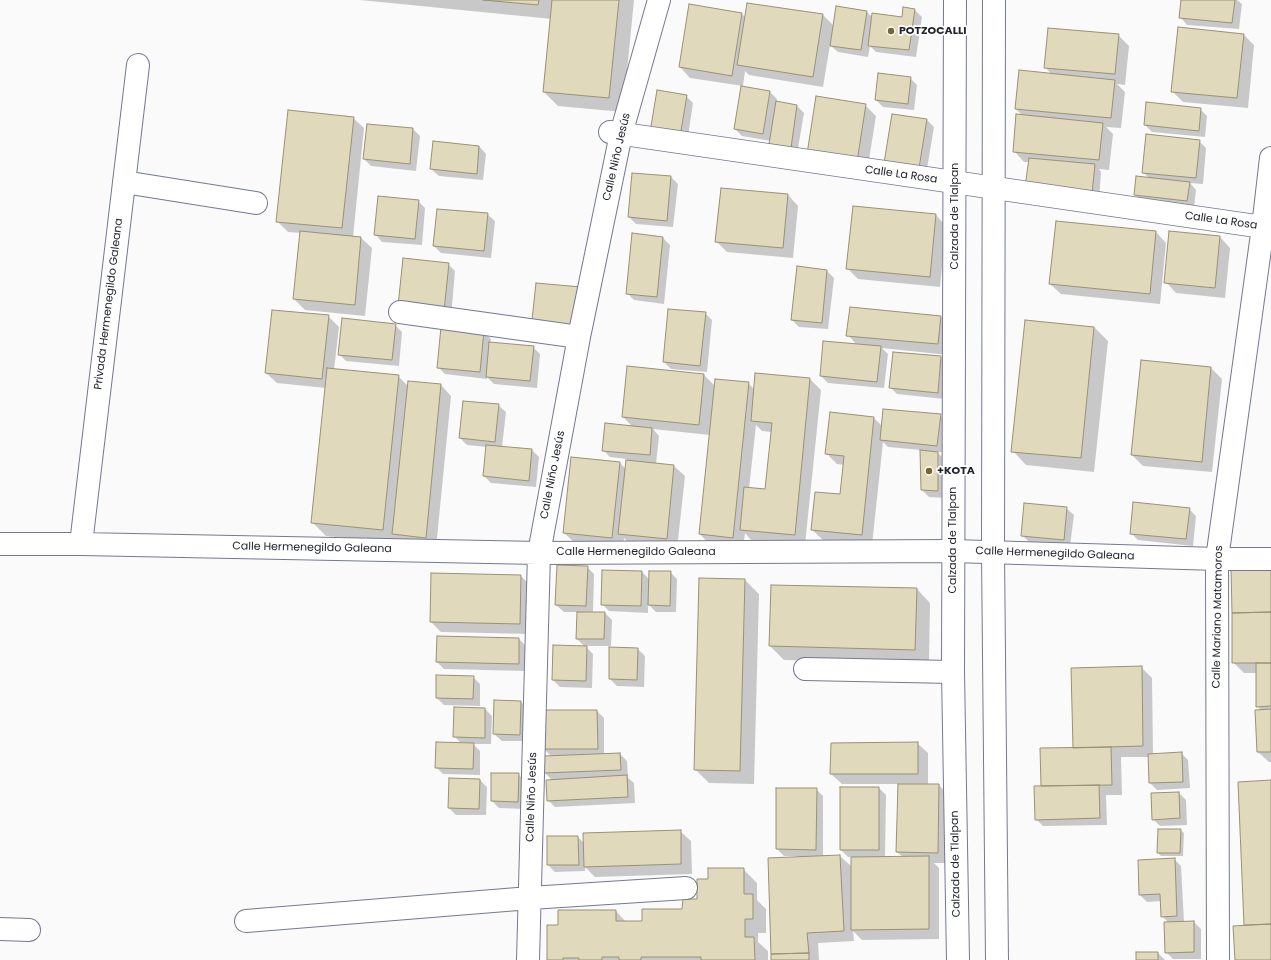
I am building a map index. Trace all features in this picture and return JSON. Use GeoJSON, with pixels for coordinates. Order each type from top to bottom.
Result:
{"type":"FeatureCollection","features":[{"type":"Feature","properties":{"kind":"street","name":"Calle Niño Jesús"},"geometry":{"type":"LineString","coordinates":[[528,960],[539,553],[579,337],[613,140],[659,0]]}},
{"type":"Feature","properties":{"kind":"street","name":"Calzada de Tlalpan"},"geometry":{"type":"LineString","coordinates":[[955,0],[953,672],[958,960]]}},
{"type":"Feature","properties":{"kind":"street"},"geometry":{"type":"LineString","coordinates":[[994,0],[993,553],[997,960]]}},
{"type":"Feature","properties":{"kind":"street","name":"Privada Hermenegildo Galeana"},"geometry":{"type":"LineString","coordinates":[[81,544],[138,65]]}},
{"type":"Feature","properties":{"kind":"street","name":"Calle La Rosa"},"geometry":{"type":"LineString","coordinates":[[613,140],[994,187],[1263,227]]}},
{"type":"Feature","properties":{"kind":"street","name":"Calle Mariano Matamoros"},"geometry":{"type":"LineString","coordinates":[[1218,960],[1217,559],[1263,227],[1271,158]]}},
{"type":"Feature","properties":{"kind":"street"},"geometry":{"type":"LineString","coordinates":[[124,182],[256,203]]}},
{"type":"Feature","properties":{"kind":"street"},"geometry":{"type":"LineString","coordinates":[[400,312],[579,337]]}},
{"type":"Feature","properties":{"kind":"street","name":"Calle Hermenegildo Galeana"},"geometry":{"type":"LineString","coordinates":[[0,544],[81,544],[539,553],[953,551],[1217,559],[1271,558]]}},
{"type":"Feature","properties":{"kind":"street"},"geometry":{"type":"LineString","coordinates":[[805,669],[953,672]]}},
{"type":"Feature","properties":{"kind":"street"},"geometry":{"type":"LineString","coordinates":[[246,921],[530,898],[686,888]]}},
{"type":"Feature","properties":{"kind":"street"},"geometry":{"type":"LineString","coordinates":[[0,929],[29,930]]}},
{"type":"Feature","properties":{"kind":"building"},"geometry":{"type":"Polygon","coordinates":[[[483,0],[539,0],[538,5],[483,0]]]}},
{"type":"Feature","properties":{"kind":"building"},"geometry":{"type":"Polygon","coordinates":[[[552,0],[619,0],[609,98],[543,92],[552,0]]]}},
{"type":"Feature","properties":{"kind":"building"},"geometry":{"type":"Polygon","coordinates":[[[1181,0],[1235,0],[1232,23],[1179,18],[1181,0]]]}},
{"type":"Feature","properties":{"kind":"building"},"geometry":{"type":"Polygon","coordinates":[[[747,3],[823,14],[813,77],[737,65],[747,3]]]}},
{"type":"Feature","properties":{"kind":"building"},"geometry":{"type":"Polygon","coordinates":[[[689,4],[742,13],[732,76],[679,67],[689,4]]]}},
{"type":"Feature","properties":{"kind":"building"},"geometry":{"type":"Polygon","coordinates":[[[836,6],[867,11],[861,50],[830,46],[836,6]]]}},
{"type":"Feature","properties":{"kind":"building","name":"POTZOCALLI"},"geometry":{"type":"Polygon","coordinates":[[[903,7],[915,9],[909,50],[868,46],[872,13],[902,17],[903,7]]]}},
{"type":"Feature","properties":{"kind":"building"},"geometry":{"type":"Polygon","coordinates":[[[1178,27],[1244,34],[1237,98],[1171,92],[1178,27]]]}},
{"type":"Feature","properties":{"kind":"building"},"geometry":{"type":"Polygon","coordinates":[[[1048,28],[1119,34],[1115,74],[1044,68],[1048,28]]]}},
{"type":"Feature","properties":{"kind":"building"},"geometry":{"type":"Polygon","coordinates":[[[1019,70],[1115,80],[1111,118],[1015,109],[1019,70]]]}},
{"type":"Feature","properties":{"kind":"building"},"geometry":{"type":"Polygon","coordinates":[[[878,73],[911,77],[908,104],[875,100],[878,73]]]}},
{"type":"Feature","properties":{"kind":"building"},"geometry":{"type":"Polygon","coordinates":[[[741,86],[770,91],[763,134],[734,129],[741,86]]]}},
{"type":"Feature","properties":{"kind":"building"},"geometry":{"type":"Polygon","coordinates":[[[657,90],[687,95],[680,137],[650,132],[657,90]]]}},
{"type":"Feature","properties":{"kind":"building"},"geometry":{"type":"Polygon","coordinates":[[[816,96],[866,104],[857,162],[807,154],[816,96]]]}},
{"type":"Feature","properties":{"kind":"building"},"geometry":{"type":"Polygon","coordinates":[[[776,101],[797,105],[791,148],[769,144],[776,101]]]}},
{"type":"Feature","properties":{"kind":"building"},"geometry":{"type":"Polygon","coordinates":[[[1146,102],[1201,108],[1199,131],[1144,125],[1146,102]]]}},
{"type":"Feature","properties":{"kind":"building"},"geometry":{"type":"Polygon","coordinates":[[[288,110],[354,117],[342,228],[276,222],[288,110]]]}},
{"type":"Feature","properties":{"kind":"building"},"geometry":{"type":"Polygon","coordinates":[[[892,114],[927,119],[919,168],[884,163],[892,114]]]}},
{"type":"Feature","properties":{"kind":"building"},"geometry":{"type":"Polygon","coordinates":[[[1016,114],[1103,123],[1099,160],[1013,152],[1016,114]]]}},
{"type":"Feature","properties":{"kind":"building"},"geometry":{"type":"Polygon","coordinates":[[[367,124],[413,128],[410,164],[363,159],[367,124]]]}},
{"type":"Feature","properties":{"kind":"building"},"geometry":{"type":"Polygon","coordinates":[[[1146,134],[1200,140],[1196,178],[1142,173],[1146,134]]]}},
{"type":"Feature","properties":{"kind":"building"},"geometry":{"type":"Polygon","coordinates":[[[433,141],[479,146],[477,174],[430,169],[433,141]]]}},
{"type":"Feature","properties":{"kind":"building"},"geometry":{"type":"Polygon","coordinates":[[[1029,158],[1095,164],[1092,194],[1025,187],[1029,158]]]}},
{"type":"Feature","properties":{"kind":"building"},"geometry":{"type":"Polygon","coordinates":[[[632,173],[671,176],[667,221],[628,217],[632,173]]]}},
{"type":"Feature","properties":{"kind":"building"},"geometry":{"type":"Polygon","coordinates":[[[1136,176],[1190,182],[1187,201],[1134,195],[1136,176]]]}},
{"type":"Feature","properties":{"kind":"building"},"geometry":{"type":"Polygon","coordinates":[[[721,188],[788,194],[783,248],[715,242],[721,188]]]}},
{"type":"Feature","properties":{"kind":"building"},"geometry":{"type":"Polygon","coordinates":[[[378,196],[419,200],[415,239],[374,235],[378,196]]]}},
{"type":"Feature","properties":{"kind":"building"},"geometry":{"type":"Polygon","coordinates":[[[853,206],[936,214],[930,277],[846,269],[853,206]]]}},
{"type":"Feature","properties":{"kind":"building"},"geometry":{"type":"Polygon","coordinates":[[[437,209],[488,213],[484,251],[433,246],[437,209]]]}},
{"type":"Feature","properties":{"kind":"building"},"geometry":{"type":"Polygon","coordinates":[[[1056,221],[1156,231],[1150,294],[1049,284],[1056,221]]]}},
{"type":"Feature","properties":{"kind":"building"},"geometry":{"type":"Polygon","coordinates":[[[300,231],[361,237],[355,305],[293,299],[300,231]]]}},
{"type":"Feature","properties":{"kind":"building"},"geometry":{"type":"Polygon","coordinates":[[[1169,231],[1220,236],[1215,288],[1164,283],[1169,231]]]}},
{"type":"Feature","properties":{"kind":"building"},"geometry":{"type":"Polygon","coordinates":[[[632,233],[663,237],[657,297],[626,294],[632,233]]]}},
{"type":"Feature","properties":{"kind":"building"},"geometry":{"type":"Polygon","coordinates":[[[403,258],[449,263],[444,311],[398,306],[403,258]]]}},
{"type":"Feature","properties":{"kind":"building"},"geometry":{"type":"Polygon","coordinates":[[[797,266],[827,270],[822,323],[791,320],[797,266]]]}},
{"type":"Feature","properties":{"kind":"building"},"geometry":{"type":"Polygon","coordinates":[[[536,283],[581,287],[576,333],[531,329],[536,283]]]}},
{"type":"Feature","properties":{"kind":"building"},"geometry":{"type":"Polygon","coordinates":[[[850,307],[941,316],[938,344],[846,336],[850,307]]]}},
{"type":"Feature","properties":{"kind":"building"},"geometry":{"type":"Polygon","coordinates":[[[668,309],[706,312],[700,366],[663,362],[668,309]]]}},
{"type":"Feature","properties":{"kind":"building"},"geometry":{"type":"Polygon","coordinates":[[[272,310],[329,315],[322,379],[265,373],[272,310]]]}},
{"type":"Feature","properties":{"kind":"building"},"geometry":{"type":"Polygon","coordinates":[[[342,318],[396,324],[392,360],[338,355],[342,318]]]}},
{"type":"Feature","properties":{"kind":"building"},"geometry":{"type":"Polygon","coordinates":[[[1025,320],[1094,327],[1081,458],[1011,452],[1025,320]]]}},
{"type":"Feature","properties":{"kind":"building"},"geometry":{"type":"Polygon","coordinates":[[[441,327],[484,331],[480,372],[437,368],[441,327]]]}},
{"type":"Feature","properties":{"kind":"building"},"geometry":{"type":"Polygon","coordinates":[[[823,341],[881,346],[877,382],[820,376],[823,341]]]}},
{"type":"Feature","properties":{"kind":"building"},"geometry":{"type":"Polygon","coordinates":[[[489,342],[534,346],[530,381],[486,377],[489,342]]]}},
{"type":"Feature","properties":{"kind":"building"},"geometry":{"type":"Polygon","coordinates":[[[893,352],[941,356],[938,393],[889,388],[893,352]]]}},
{"type":"Feature","properties":{"kind":"building"},"geometry":{"type":"Polygon","coordinates":[[[1141,360],[1211,367],[1202,462],[1131,455],[1141,360]]]}},
{"type":"Feature","properties":{"kind":"building"},"geometry":{"type":"Polygon","coordinates":[[[627,366],[704,374],[699,425],[622,417],[627,366]]]}},
{"type":"Feature","properties":{"kind":"building"},"geometry":{"type":"Polygon","coordinates":[[[327,368],[399,375],[383,530],[311,523],[327,368]]]}},
{"type":"Feature","properties":{"kind":"building"},"geometry":{"type":"Polygon","coordinates":[[[755,373],[810,378],[795,535],[740,530],[744,487],[765,489],[772,423],[751,421],[755,373]]]}},
{"type":"Feature","properties":{"kind":"building"},"geometry":{"type":"Polygon","coordinates":[[[715,379],[749,382],[733,538],[699,534],[715,379]]]}},
{"type":"Feature","properties":{"kind":"building"},"geometry":{"type":"Polygon","coordinates":[[[408,381],[441,384],[426,538],[392,534],[408,381]]]}},
{"type":"Feature","properties":{"kind":"building"},"geometry":{"type":"Polygon","coordinates":[[[463,401],[499,404],[495,442],[459,438],[463,401]]]}},
{"type":"Feature","properties":{"kind":"building"},"geometry":{"type":"Polygon","coordinates":[[[883,409],[941,414],[937,446],[880,440],[883,409]]]}},
{"type":"Feature","properties":{"kind":"building"},"geometry":{"type":"Polygon","coordinates":[[[830,412],[874,417],[862,535],[811,530],[815,492],[840,494],[844,456],[825,454],[830,412]]]}},
{"type":"Feature","properties":{"kind":"building"},"geometry":{"type":"Polygon","coordinates":[[[605,423],[652,428],[650,455],[602,451],[605,423]]]}},
{"type":"Feature","properties":{"kind":"building"},"geometry":{"type":"Polygon","coordinates":[[[486,445],[532,449],[529,481],[483,476],[486,445]]]}},
{"type":"Feature","properties":{"kind":"building","name":"+KOTA"},"geometry":{"type":"Polygon","coordinates":[[[920,450],[938,452],[938,491],[921,490],[920,450]]]}},
{"type":"Feature","properties":{"kind":"building"},"geometry":{"type":"Polygon","coordinates":[[[571,457],[620,462],[612,538],[563,533],[571,457]]]}},
{"type":"Feature","properties":{"kind":"building"},"geometry":{"type":"Polygon","coordinates":[[[626,460],[674,465],[667,539],[618,534],[626,460]]]}},
{"type":"Feature","properties":{"kind":"building"},"geometry":{"type":"Polygon","coordinates":[[[1133,502],[1190,508],[1186,539],[1130,534],[1133,502]]]}},
{"type":"Feature","properties":{"kind":"building"},"geometry":{"type":"Polygon","coordinates":[[[1024,503],[1067,507],[1064,540],[1021,536],[1024,503]]]}},
{"type":"Feature","properties":{"kind":"building"},"geometry":{"type":"Polygon","coordinates":[[[557,565],[588,566],[586,606],[555,605],[557,565]]]}},
{"type":"Feature","properties":{"kind":"building"},"geometry":{"type":"Polygon","coordinates":[[[1271,567],[1271,612],[1232,613],[1231,568],[1271,567]]]}},
{"type":"Feature","properties":{"kind":"building"},"geometry":{"type":"Polygon","coordinates":[[[602,570],[642,571],[641,606],[601,605],[602,570]]]}},
{"type":"Feature","properties":{"kind":"building"},"geometry":{"type":"Polygon","coordinates":[[[649,571],[671,571],[670,606],[648,605],[649,571]]]}},
{"type":"Feature","properties":{"kind":"building"},"geometry":{"type":"Polygon","coordinates":[[[431,573],[521,575],[520,624],[430,622],[431,573]]]}},
{"type":"Feature","properties":{"kind":"building"},"geometry":{"type":"Polygon","coordinates":[[[699,578],[745,579],[740,771],[694,770],[699,578]]]}},
{"type":"Feature","properties":{"kind":"building"},"geometry":{"type":"Polygon","coordinates":[[[771,585],[917,588],[915,650],[769,646],[771,585]]]}},
{"type":"Feature","properties":{"kind":"building"},"geometry":{"type":"Polygon","coordinates":[[[577,612],[605,612],[604,639],[576,639],[577,612]]]}},
{"type":"Feature","properties":{"kind":"building"},"geometry":{"type":"Polygon","coordinates":[[[1271,612],[1271,663],[1232,663],[1232,613],[1271,612]]]}},
{"type":"Feature","properties":{"kind":"building"},"geometry":{"type":"Polygon","coordinates":[[[437,636],[519,638],[519,664],[436,662],[437,636]]]}},
{"type":"Feature","properties":{"kind":"building"},"geometry":{"type":"Polygon","coordinates":[[[553,645],[587,646],[586,681],[552,680],[553,645]]]}},
{"type":"Feature","properties":{"kind":"building"},"geometry":{"type":"Polygon","coordinates":[[[609,647],[638,648],[637,680],[609,679],[609,647]]]}},
{"type":"Feature","properties":{"kind":"building"},"geometry":{"type":"Polygon","coordinates":[[[1256,663],[1271,663],[1271,706],[1256,707],[1256,663]]]}},
{"type":"Feature","properties":{"kind":"building"},"geometry":{"type":"Polygon","coordinates":[[[1142,666],[1143,746],[1073,748],[1071,668],[1142,666]]]}},
{"type":"Feature","properties":{"kind":"building"},"geometry":{"type":"Polygon","coordinates":[[[436,675],[474,676],[473,699],[436,698],[436,675]]]}},
{"type":"Feature","properties":{"kind":"building"},"geometry":{"type":"Polygon","coordinates":[[[494,700],[521,701],[520,735],[493,734],[494,700]]]}},
{"type":"Feature","properties":{"kind":"building"},"geometry":{"type":"Polygon","coordinates":[[[454,707],[485,708],[485,738],[453,737],[454,707]]]}},
{"type":"Feature","properties":{"kind":"building"},"geometry":{"type":"Polygon","coordinates":[[[1271,709],[1271,752],[1257,752],[1255,710],[1271,709]]]}},
{"type":"Feature","properties":{"kind":"building"},"geometry":{"type":"Polygon","coordinates":[[[544,710],[597,710],[598,749],[543,749],[544,710]]]}},
{"type":"Feature","properties":{"kind":"building"},"geometry":{"type":"Polygon","coordinates":[[[436,742],[474,743],[473,769],[435,768],[436,742]]]}},
{"type":"Feature","properties":{"kind":"building"},"geometry":{"type":"Polygon","coordinates":[[[918,742],[918,774],[830,774],[831,743],[918,742]]]}},
{"type":"Feature","properties":{"kind":"building"},"geometry":{"type":"Polygon","coordinates":[[[1111,747],[1112,785],[1041,786],[1040,748],[1111,747]]]}},
{"type":"Feature","properties":{"kind":"building"},"geometry":{"type":"Polygon","coordinates":[[[1182,752],[1183,782],[1149,783],[1148,754],[1182,752]]]}},
{"type":"Feature","properties":{"kind":"building"},"geometry":{"type":"Polygon","coordinates":[[[620,753],[621,770],[544,773],[544,756],[620,753]]]}},
{"type":"Feature","properties":{"kind":"building"},"geometry":{"type":"Polygon","coordinates":[[[491,773],[519,773],[518,802],[491,801],[491,773]]]}},
{"type":"Feature","properties":{"kind":"building"},"geometry":{"type":"Polygon","coordinates":[[[627,775],[628,797],[547,801],[546,780],[627,775]]]}},
{"type":"Feature","properties":{"kind":"building"},"geometry":{"type":"Polygon","coordinates":[[[449,778],[480,779],[479,809],[448,808],[449,778]]]}},
{"type":"Feature","properties":{"kind":"building"},"geometry":{"type":"Polygon","coordinates":[[[1271,780],[1271,924],[1244,925],[1238,782],[1271,780]]]}},
{"type":"Feature","properties":{"kind":"building"},"geometry":{"type":"Polygon","coordinates":[[[898,784],[939,784],[938,853],[896,852],[898,784]]]}},
{"type":"Feature","properties":{"kind":"building"},"geometry":{"type":"Polygon","coordinates":[[[1099,785],[1100,818],[1035,820],[1034,786],[1099,785]]]}},
{"type":"Feature","properties":{"kind":"building"},"geometry":{"type":"Polygon","coordinates":[[[840,787],[879,787],[879,850],[840,850],[840,787]]]}},
{"type":"Feature","properties":{"kind":"building"},"geometry":{"type":"Polygon","coordinates":[[[776,788],[817,788],[816,850],[776,849],[776,788]]]}},
{"type":"Feature","properties":{"kind":"building"},"geometry":{"type":"Polygon","coordinates":[[[1179,792],[1180,818],[1152,820],[1151,793],[1179,792]]]}},
{"type":"Feature","properties":{"kind":"building"},"geometry":{"type":"Polygon","coordinates":[[[1158,829],[1181,829],[1180,853],[1157,853],[1158,829]]]}},
{"type":"Feature","properties":{"kind":"building"},"geometry":{"type":"Polygon","coordinates":[[[681,830],[681,864],[584,867],[583,833],[681,830]]]}},
{"type":"Feature","properties":{"kind":"building"},"geometry":{"type":"Polygon","coordinates":[[[547,836],[578,836],[579,865],[547,865],[547,836]]]}},
{"type":"Feature","properties":{"kind":"building"},"geometry":{"type":"Polygon","coordinates":[[[840,855],[844,931],[807,933],[809,953],[771,954],[768,858],[840,855]]]}},
{"type":"Feature","properties":{"kind":"building"},"geometry":{"type":"Polygon","coordinates":[[[929,856],[929,929],[851,930],[851,857],[929,856]]]}},
{"type":"Feature","properties":{"kind":"building"},"geometry":{"type":"Polygon","coordinates":[[[1175,858],[1177,916],[1161,917],[1160,894],[1139,895],[1138,860],[1175,858]]]}},
{"type":"Feature","properties":{"kind":"building"},"geometry":{"type":"Polygon","coordinates":[[[708,868],[744,868],[744,894],[753,894],[753,919],[745,919],[745,937],[754,937],[755,960],[701,960],[701,957],[641,957],[641,960],[619,960],[619,957],[602,957],[602,960],[563,958],[563,960],[547,960],[547,925],[558,925],[558,910],[616,910],[616,921],[642,921],[642,909],[682,909],[683,899],[697,899],[697,879],[708,879],[708,868]]]}},
{"type":"Feature","properties":{"kind":"building"},"geometry":{"type":"Polygon","coordinates":[[[1194,921],[1194,952],[1165,953],[1164,922],[1194,921]]]}},
{"type":"Feature","properties":{"kind":"building"},"geometry":{"type":"Polygon","coordinates":[[[1271,924],[1271,960],[1235,960],[1233,926],[1271,924]]]}},
{"type":"Feature","properties":{"kind":"building"},"geometry":{"type":"Polygon","coordinates":[[[1136,952],[1158,952],[1158,960],[1136,960],[1136,952]]]}},
{"type":"Feature","properties":{"kind":"building"},"geometry":{"type":"Polygon","coordinates":[[[809,953],[809,960],[771,960],[771,954],[809,953]]]}},
{"type":"Feature","properties":{"kind":"place","name":"POTZOCALLI"},"geometry":{"type":"Point","coordinates":[891,31]}},
{"type":"Feature","properties":{"kind":"place","name":"+KOTA"},"geometry":{"type":"Point","coordinates":[929,471]}}]}
